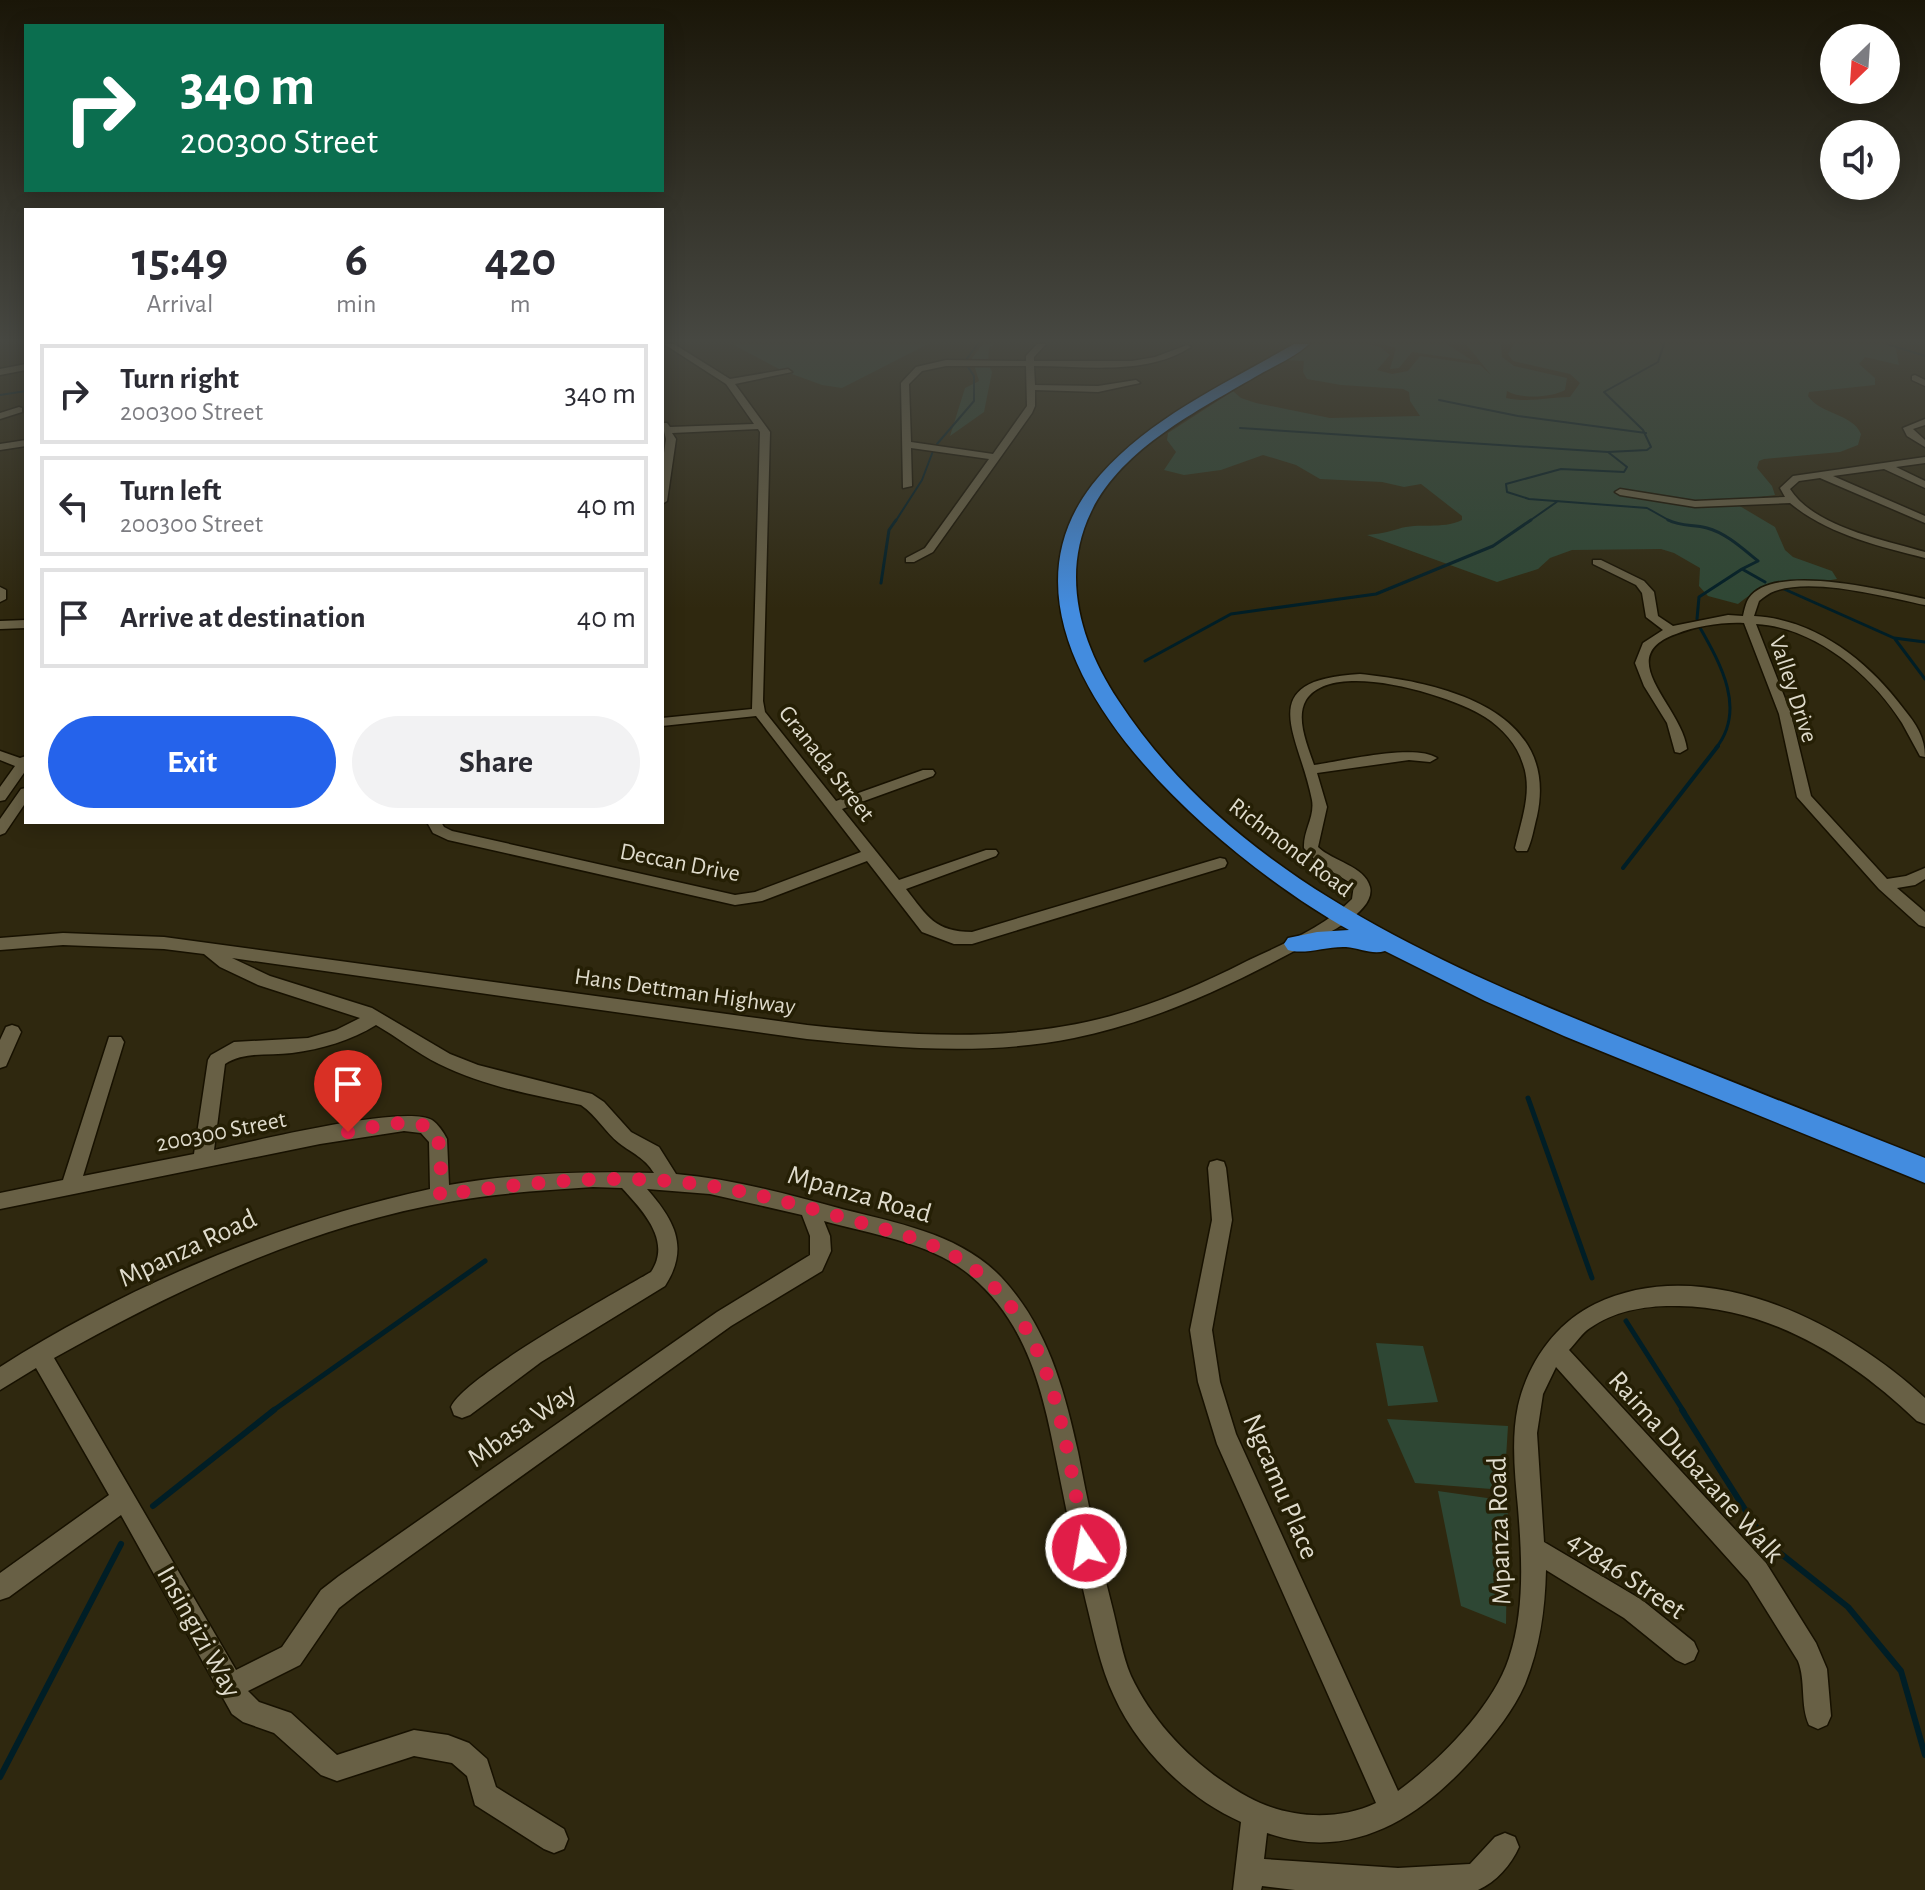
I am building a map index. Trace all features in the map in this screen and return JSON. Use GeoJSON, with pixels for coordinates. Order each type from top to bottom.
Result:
{"type":"FeatureCollection","features":[{"type":"Feature","properties":{"kind":"highway","name":"Richmond Road"},"geometry":{"type":"LineString","coordinates":[[1159,432],[1120,462],[1088,501],[1073,534],[1067,561],[1067,601],[1080,651],[1102,694],[1139,748],[1215,824],[1298,888],[1343,918],[1435,968],[1573,1029],[1925,1171]]}},
{"type":"Feature","properties":{"kind":"highway"},"geometry":{"type":"LineString","coordinates":[[1296,944],[1306,923],[1308,910],[1298,888]]}},
{"type":"Feature","properties":{"kind":"highway"},"geometry":{"type":"LineString","coordinates":[[1296,944],[1331,938],[1364,941],[1435,968]]}},
{"type":"Feature","properties":{"kind":"street"},"geometry":{"type":"LineString","coordinates":[[664,487],[671,439],[668,432]]}},
{"type":"Feature","properties":{"kind":"street","name":"Granada Street"},"geometry":{"type":"LineString","coordinates":[[763,432],[759,712],[928,928],[954,938],[972,938],[1220,863]]}},
{"type":"Feature","properties":{"kind":"street"},"geometry":{"type":"LineString","coordinates":[[906,432],[907,486]]}},
{"type":"Feature","properties":{"kind":"street"},"geometry":{"type":"LineString","coordinates":[[910,560],[929,550],[1014,432]]}},
{"type":"Feature","properties":{"kind":"street"},"geometry":{"type":"LineString","coordinates":[[0,447],[24,443]]}},
{"type":"Feature","properties":{"kind":"street"},"geometry":{"type":"LineString","coordinates":[[906,444],[996,457]]}},
{"type":"Feature","properties":{"kind":"street"},"geometry":{"type":"LineString","coordinates":[[1925,460],[1818,473],[1796,478],[1785,488],[1791,500],[1822,520],[1925,555]]}},
{"type":"Feature","properties":{"kind":"street"},"geometry":{"type":"LineString","coordinates":[[1883,464],[1925,485]]}},
{"type":"Feature","properties":{"kind":"street"},"geometry":{"type":"LineString","coordinates":[[1818,473],[1925,520]]}},
{"type":"Feature","properties":{"kind":"street"},"geometry":{"type":"LineString","coordinates":[[1620,492],[1695,504],[1791,500]]}},
{"type":"Feature","properties":{"kind":"street"},"geometry":{"type":"LineString","coordinates":[[1597,562],[1640,583],[1648,592],[1652,617],[1672,631]]}},
{"type":"Feature","properties":{"kind":"street","name":"Valley Drive"},"geometry":{"type":"LineString","coordinates":[[1925,602],[1846,586],[1803,583],[1783,585],[1756,597],[1747,609],[1785,714],[1804,797],[1884,885],[1925,921]]}},
{"type":"Feature","properties":{"kind":"street"},"geometry":{"type":"LineString","coordinates":[[0,590],[0,599]]}},
{"type":"Feature","properties":{"kind":"street"},"geometry":{"type":"LineString","coordinates":[[1680,749],[1679,732],[1640,665],[1646,647],[1672,631],[1698,623],[1748,618],[1801,630],[1838,648],[1899,709],[1925,753]]}},
{"type":"Feature","properties":{"kind":"street"},"geometry":{"type":"LineString","coordinates":[[0,625],[24,624]]}},
{"type":"Feature","properties":{"kind":"street"},"geometry":{"type":"LineString","coordinates":[[1343,918],[1363,893],[1363,885],[1315,854],[1311,848],[1320,805],[1302,747],[1297,708],[1300,698],[1309,689],[1325,681],[1379,679],[1422,687],[1464,700],[1491,714],[1525,752],[1532,770],[1533,793],[1522,848]]}},
{"type":"Feature","properties":{"kind":"street"},"geometry":{"type":"LineString","coordinates":[[664,722],[759,712]]}},
{"type":"Feature","properties":{"kind":"street"},"geometry":{"type":"LineString","coordinates":[[0,755],[24,762]]}},
{"type":"Feature","properties":{"kind":"street"},"geometry":{"type":"LineString","coordinates":[[1310,770],[1409,756],[1430,758]]}},
{"type":"Feature","properties":{"kind":"street"},"geometry":{"type":"LineString","coordinates":[[0,797],[24,763]]}},
{"type":"Feature","properties":{"kind":"street"},"geometry":{"type":"LineString","coordinates":[[833,807],[928,773]]}},
{"type":"Feature","properties":{"kind":"street"},"geometry":{"type":"LineString","coordinates":[[2,825],[24,795]]}},
{"type":"Feature","properties":{"kind":"street"},"geometry":{"type":"LineString","coordinates":[[2,825],[24,820]]}},
{"type":"Feature","properties":{"kind":"street","name":"Deccan Drive"},"geometry":{"type":"LineString","coordinates":[[435,824],[438,830],[448,835],[735,900],[757,897],[870,854]]}},
{"type":"Feature","properties":{"kind":"street"},"geometry":{"type":"LineString","coordinates":[[896,887],[991,853]]}},
{"type":"Feature","properties":{"kind":"street"},"geometry":{"type":"LineString","coordinates":[[1884,885],[1910,881],[1925,873]]}},
{"type":"Feature","properties":{"kind":"street","name":"Hans Dettman Highway"},"geometry":{"type":"LineString","coordinates":[[0,944],[105,939],[207,949],[807,1032],[899,1042],[963,1043],[1044,1035],[1111,1023],[1167,1003],[1296,944],[1343,918]]}},
{"type":"Feature","properties":{"kind":"street"},"geometry":{"type":"LineString","coordinates":[[207,949],[235,970],[375,1017],[455,1064],[586,1099],[598,1107],[624,1137],[652,1153],[670,1181]]}},
{"type":"Feature","properties":{"kind":"street"},"geometry":{"type":"LineString","coordinates":[[203,1159],[217,1060],[223,1054],[234,1049],[307,1045],[346,1034],[375,1017]]}},
{"type":"Feature","properties":{"kind":"street"},"geometry":{"type":"LineString","coordinates":[[0,1061],[12,1032]]}},
{"type":"Feature","properties":{"kind":"street"},"geometry":{"type":"LineString","coordinates":[[70,1187],[115,1042]]}},
{"type":"Feature","properties":{"kind":"street","name":"200300 Street"},"geometry":{"type":"LineString","coordinates":[[0,1201],[320,1136],[420,1123],[432,1129],[438,1139],[440,1195]]}},
{"type":"Feature","properties":{"kind":"street","name":"Ngcamu Place"},"geometry":{"type":"LineString","coordinates":[[1217,1168],[1222,1220],[1201,1330],[1209,1382],[1225,1436],[1393,1810]]}},
{"type":"Feature","properties":{"kind":"street"},"geometry":{"type":"LineString","coordinates":[[462,1407],[524,1358],[658,1279],[665,1271],[670,1260],[670,1245],[664,1230],[646,1201],[627,1180]]}},
{"type":"Feature","properties":{"kind":"street","name":"Mpanza Road"},"geometry":{"type":"LineString","coordinates":[[0,1379],[40,1354],[164,1288],[283,1236],[357,1213],[440,1195],[534,1182],[670,1181],[734,1190],[922,1240],[961,1258],[987,1277],[1017,1315],[1045,1366],[1117,1675],[1150,1731],[1188,1772],[1223,1799],[1255,1816],[1323,1830],[1354,1826],[1393,1810],[1436,1779],[1488,1721],[1513,1680],[1526,1642],[1531,1614],[1533,1549],[1527,1477],[1527,1413],[1539,1376],[1554,1349],[1582,1318],[1636,1296],[1686,1295],[1736,1303],[1791,1320],[1829,1339],[1877,1370],[1925,1413]]}},
{"type":"Feature","properties":{"kind":"street","name":"Mbasa Way"},"geometry":{"type":"LineString","coordinates":[[231,1686],[291,1656],[330,1599],[360,1576],[732,1313],[815,1265],[822,1251],[822,1242],[809,1208]]}},
{"type":"Feature","properties":{"kind":"street","name":"Raima Dubazane Walk"},"geometry":{"type":"LineString","coordinates":[[1554,1349],[1757,1572],[1807,1652],[1814,1669],[1818,1716]]}},
{"type":"Feature","properties":{"kind":"street","name":"Insingizi Way"},"geometry":{"type":"LineString","coordinates":[[40,1354],[122,1500],[166,1568],[247,1710],[282,1722],[330,1766],[343,1767],[414,1743],[460,1752],[478,1768],[488,1799],[554,1839]]}},
{"type":"Feature","properties":{"kind":"street"},"geometry":{"type":"LineString","coordinates":[[0,1588],[122,1500]]}},
{"type":"Feature","properties":{"kind":"street","name":"47846 Street"},"geometry":{"type":"LineString","coordinates":[[1533,1549],[1633,1609],[1685,1651]]}},
{"type":"Feature","properties":{"kind":"street"},"geometry":{"type":"LineString","coordinates":[[1255,1816],[1248,1880],[1388,1888],[1466,1881],[1477,1877],[1505,1847]]}},
{"type":"Feature","properties":{"kind":"green space"},"geometry":{"type":"Polygon","coordinates":[[[1168,433],[1861,434],[1858,445],[1840,452],[1759,461],[1757,468],[1772,486],[1775,495],[1737,500],[1738,505],[1775,527],[1785,550],[1793,557],[1832,571],[1837,579],[1775,584],[1738,604],[1708,596],[1699,586],[1700,568],[1661,549],[1572,550],[1550,558],[1538,569],[1497,582],[1367,535],[1406,527],[1446,525],[1462,520],[1462,516],[1421,484],[1404,487],[1382,482],[1320,479],[1296,465],[1263,455],[1221,470],[1184,475],[1164,470],[1176,452],[1167,440],[1168,433]]]}},
{"type":"Feature","properties":{"kind":"green space"},"geometry":{"type":"Polygon","coordinates":[[[1376,1343],[1423,1346],[1438,1402],[1388,1406],[1376,1343]]]}},
{"type":"Feature","properties":{"kind":"green space"},"geometry":{"type":"Polygon","coordinates":[[[1387,1419],[1508,1426],[1504,1490],[1415,1483],[1387,1419]]]}},
{"type":"Feature","properties":{"kind":"green space"},"geometry":{"type":"Polygon","coordinates":[[[1438,1491],[1508,1501],[1506,1624],[1461,1606],[1438,1491]]]}},
{"type":"Feature","properties":{"kind":"waterway"},"geometry":{"type":"LineString","coordinates":[[937,444],[947,432]]}},
{"type":"Feature","properties":{"kind":"waterway"},"geometry":{"type":"LineString","coordinates":[[1304,432],[1608,452]]}},
{"type":"Feature","properties":{"kind":"waterway"},"geometry":{"type":"LineString","coordinates":[[1640,432],[1644,433]]}},
{"type":"Feature","properties":{"kind":"waterway"},"geometry":{"type":"LineString","coordinates":[[1608,452],[1647,450],[1651,447],[1644,433]]}},
{"type":"Feature","properties":{"kind":"waterway"},"geometry":{"type":"LineString","coordinates":[[895,522],[922,480],[933,451]]}},
{"type":"Feature","properties":{"kind":"waterway"},"geometry":{"type":"LineString","coordinates":[[1558,501],[1529,499],[1507,492],[1506,484],[1561,469],[1624,472],[1627,467],[1608,452]]}},
{"type":"Feature","properties":{"kind":"waterway"},"geometry":{"type":"LineString","coordinates":[[1528,522],[1558,501]]}},
{"type":"Feature","properties":{"kind":"waterway"},"geometry":{"type":"LineString","coordinates":[[1558,501],[1647,508],[1670,521]]}},
{"type":"Feature","properties":{"kind":"waterway"},"geometry":{"type":"LineString","coordinates":[[881,583],[889,530],[896,520]]}},
{"type":"Feature","properties":{"kind":"waterway"},"geometry":{"type":"LineString","coordinates":[[1145,661],[1231,614],[1376,594],[1493,546],[1531,520]]}},
{"type":"Feature","properties":{"kind":"waterway"},"geometry":{"type":"LineString","coordinates":[[1670,521],[1707,528],[1728,537],[1758,561],[1742,569]]}},
{"type":"Feature","properties":{"kind":"waterway"},"geometry":{"type":"LineString","coordinates":[[1697,619],[1699,597],[1742,569]]}},
{"type":"Feature","properties":{"kind":"waterway"},"geometry":{"type":"LineString","coordinates":[[1742,569],[1765,582]]}},
{"type":"Feature","properties":{"kind":"waterway"},"geometry":{"type":"LineString","coordinates":[[1784,589],[1894,638],[1925,642]]}},
{"type":"Feature","properties":{"kind":"waterway"},"geometry":{"type":"LineString","coordinates":[[1699,626],[1722,671],[1730,702],[1725,733],[1716,748]]}},
{"type":"Feature","properties":{"kind":"waterway"},"geometry":{"type":"LineString","coordinates":[[1895,639],[1925,679]]}},
{"type":"Feature","properties":{"kind":"waterway"},"geometry":{"type":"LineString","coordinates":[[1623,868],[1718,746]]}},
{"type":"Feature","properties":{"kind":"waterway"},"geometry":{"type":"LineString","coordinates":[[1528,1098],[1592,1278]]}},
{"type":"Feature","properties":{"kind":"waterway"},"geometry":{"type":"LineString","coordinates":[[271,1412],[485,1261]]}},
{"type":"Feature","properties":{"kind":"waterway"},"geometry":{"type":"LineString","coordinates":[[1626,1321],[1684,1412]]}},
{"type":"Feature","properties":{"kind":"waterway"},"geometry":{"type":"LineString","coordinates":[[153,1506],[274,1410]]}},
{"type":"Feature","properties":{"kind":"waterway"},"geometry":{"type":"LineString","coordinates":[[1682,1410],[1765,1541],[1848,1607],[1901,1671],[1925,1755]]}},
{"type":"Feature","properties":{"kind":"waterway"},"geometry":{"type":"LineString","coordinates":[[0,1777],[121,1544]]}},
{"type":"Feature","properties":{"kind":"route"},"geometry":{"type":"LineString","coordinates":[[348,1132],[404,1123],[420,1123],[432,1129],[438,1139],[440,1195],[534,1182],[596,1179],[670,1181],[734,1190],[809,1208],[922,1240],[961,1258],[987,1277],[1017,1315],[1045,1366],[1086,1548]]}}]}
